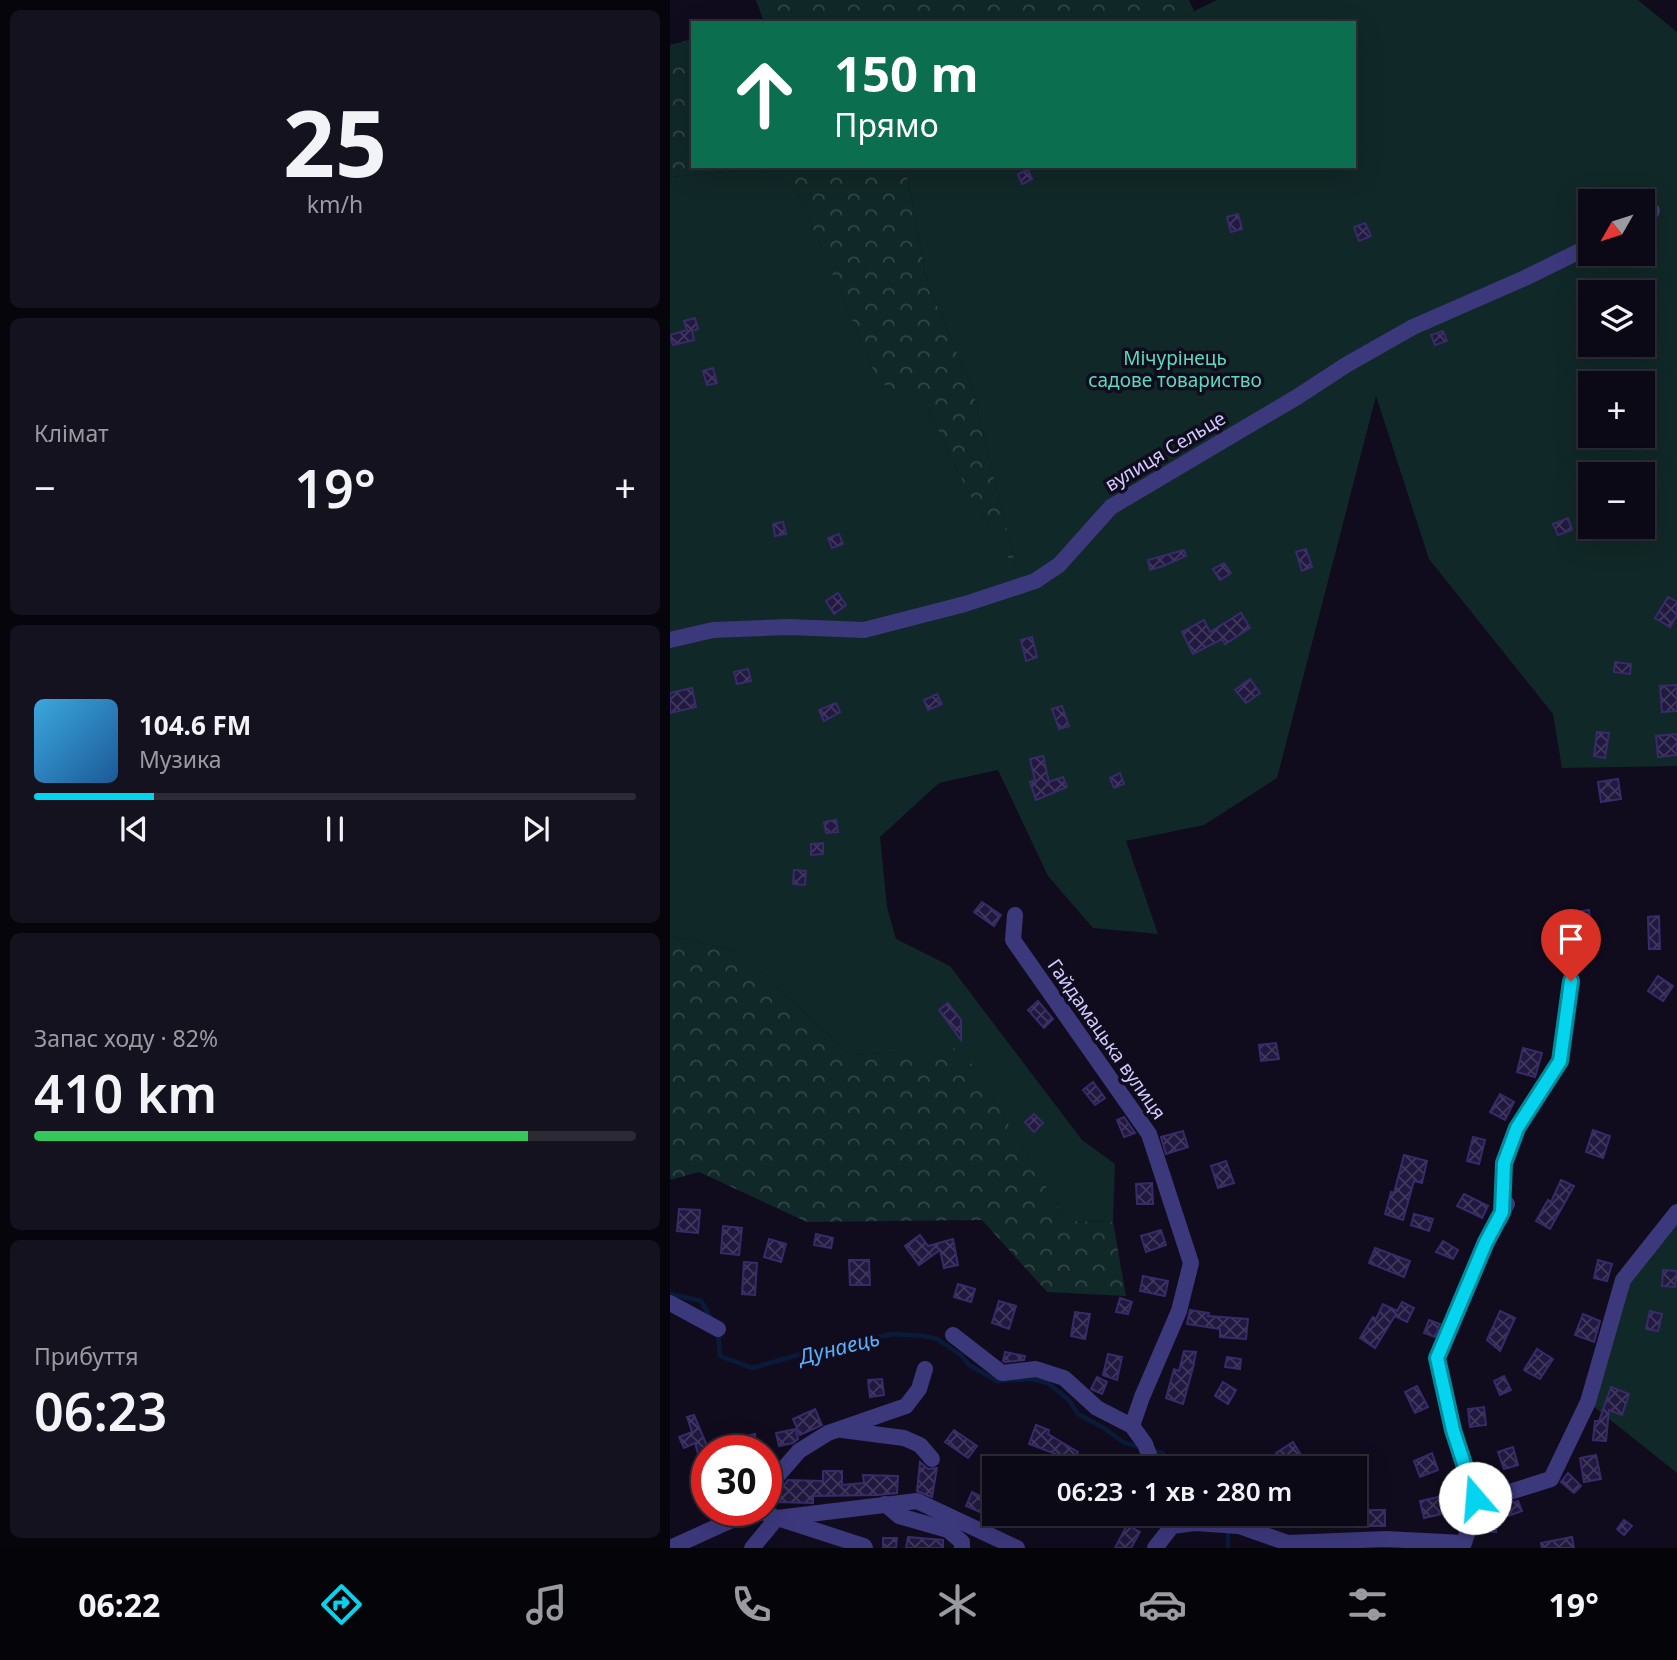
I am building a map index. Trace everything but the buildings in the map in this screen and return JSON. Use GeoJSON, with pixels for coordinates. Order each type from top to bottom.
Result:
{"type":"FeatureCollection","features":[{"type":"Feature","properties":{"kind":"street","name":"вулиця Сельце"},"geometry":{"type":"LineString","coordinates":[[670,640],[713,630],[790,627],[864,630],[965,604],[1035,581],[1059,565],[1111,507],[1413,327],[1578,252]]}},
{"type":"Feature","properties":{"kind":"street","name":"Гайдамацька вулиця"},"geometry":{"type":"LineString","coordinates":[[1015,915],[1012,940],[1149,1134],[1191,1263],[1179,1311],[1132,1426]]}},
{"type":"Feature","properties":{"kind":"street"},"geometry":{"type":"LineString","coordinates":[[1478,1502],[1453,1430],[1437,1358],[1486,1242],[1504,1208],[1504,1163],[1517,1128],[1560,1061],[1571,981]]}},
{"type":"Feature","properties":{"kind":"street"},"geometry":{"type":"LineString","coordinates":[[1478,1502],[1551,1479],[1588,1402],[1623,1280],[1677,1212]]}},
{"type":"Feature","properties":{"kind":"street"},"geometry":{"type":"LineString","coordinates":[[670,1303],[718,1329]]}},
{"type":"Feature","properties":{"kind":"street"},"geometry":{"type":"LineString","coordinates":[[953,1335],[1002,1373],[1036,1369],[1064,1378],[1097,1408],[1132,1426],[1149,1456]]}},
{"type":"Feature","properties":{"kind":"street"},"geometry":{"type":"LineString","coordinates":[[782,1471],[799,1451],[828,1433],[906,1406],[919,1389],[925,1369]]}},
{"type":"Feature","properties":{"kind":"street"},"geometry":{"type":"LineString","coordinates":[[839,1429],[904,1438],[920,1445],[932,1459]]}},
{"type":"Feature","properties":{"kind":"street"},"geometry":{"type":"LineString","coordinates":[[782,1517],[917,1501],[1019,1547]]}},
{"type":"Feature","properties":{"kind":"street"},"geometry":{"type":"LineString","coordinates":[[1239,1526],[1288,1543],[1385,1539],[1464,1546],[1478,1502]]}},
{"type":"Feature","properties":{"kind":"street"},"geometry":{"type":"LineString","coordinates":[[885,1504],[899,1516],[948,1530],[962,1542],[962,1548]]}},
{"type":"Feature","properties":{"kind":"street"},"geometry":{"type":"LineString","coordinates":[[782,1520],[865,1548]]}},
{"type":"Feature","properties":{"kind":"street"},"geometry":{"type":"LineString","coordinates":[[670,1548],[720,1526]]}},
{"type":"Feature","properties":{"kind":"street"},"geometry":{"type":"LineString","coordinates":[[752,1548],[770,1526]]}},
{"type":"Feature","properties":{"kind":"street"},"geometry":{"type":"LineString","coordinates":[[1155,1548],[1168,1526]]}},
{"type":"Feature","properties":{"kind":"green space"},"geometry":{"type":"Polygon","coordinates":[[[756,0],[1189,0],[1194,11],[1173,21],[756,21],[763,19],[756,0]]]}},
{"type":"Feature","properties":{"kind":"green space","name":"Мічурінець садове товариство"},"geometry":{"type":"Polygon","coordinates":[[[1217,0],[1638,0],[1677,32],[1677,766],[1562,768],[1553,714],[1429,559],[1376,396],[1277,778],[1204,825],[1126,841],[1158,934],[1093,928],[1048,876],[998,770],[939,783],[880,837],[887,907],[896,939],[950,966],[1082,1140],[1115,1164],[1113,1222],[1067,1221],[962,1049],[850,1055],[738,951],[670,936],[670,177],[758,169],[796,188],[878,380],[927,407],[968,492],[1016,569],[972,388],[927,282],[905,168],[1356,168],[1356,21],[1173,21],[1217,0]]]}},
{"type":"Feature","properties":{"kind":"green space"},"geometry":{"type":"Polygon","coordinates":[[[691,40],[691,168],[905,168],[927,282],[972,388],[1017,572],[968,492],[927,407],[878,381],[796,188],[758,169],[670,177],[670,45],[691,40]]]}},
{"type":"Feature","properties":{"kind":"green space"},"geometry":{"type":"Polygon","coordinates":[[[670,936],[738,951],[850,1055],[962,1048],[1067,1221],[1113,1222],[1126,1296],[1047,1292],[982,1220],[807,1222],[699,1172],[670,1180],[670,936]]]}},
{"type":"Feature","properties":{"kind":"green space"},"geometry":{"type":"Polygon","coordinates":[[[1677,1212],[1677,1473],[1588,1402],[1623,1280],[1677,1212]]]}},
{"type":"Feature","properties":{"kind":"waterway","name":"Дунаець"},"geometry":{"type":"LineString","coordinates":[[670,1294],[701,1301],[712,1320]]}},
{"type":"Feature","properties":{"kind":"waterway","name":"Дунаець"},"geometry":{"type":"LineString","coordinates":[[718,1331],[720,1356],[752,1368],[805,1353],[893,1334],[937,1339],[961,1355],[969,1365],[997,1381],[1031,1379],[1048,1383],[1069,1400],[1078,1414],[1123,1442],[1142,1448]]}},
{"type":"Feature","properties":{"kind":"waterway","name":"Дунаець"},"geometry":{"type":"LineString","coordinates":[[1151,1450],[1165,1456]]}},
{"type":"Feature","properties":{"kind":"waterway","name":"Дунаець"},"geometry":{"type":"LineString","coordinates":[[1228,1526],[1228,1548]]}},
{"type":"Feature","properties":{"kind":"route"},"geometry":{"type":"LineString","coordinates":[[1475,1498],[1453,1430],[1437,1358],[1486,1242],[1502,1212],[1504,1163],[1517,1128],[1560,1061],[1571,981]]}}]}
